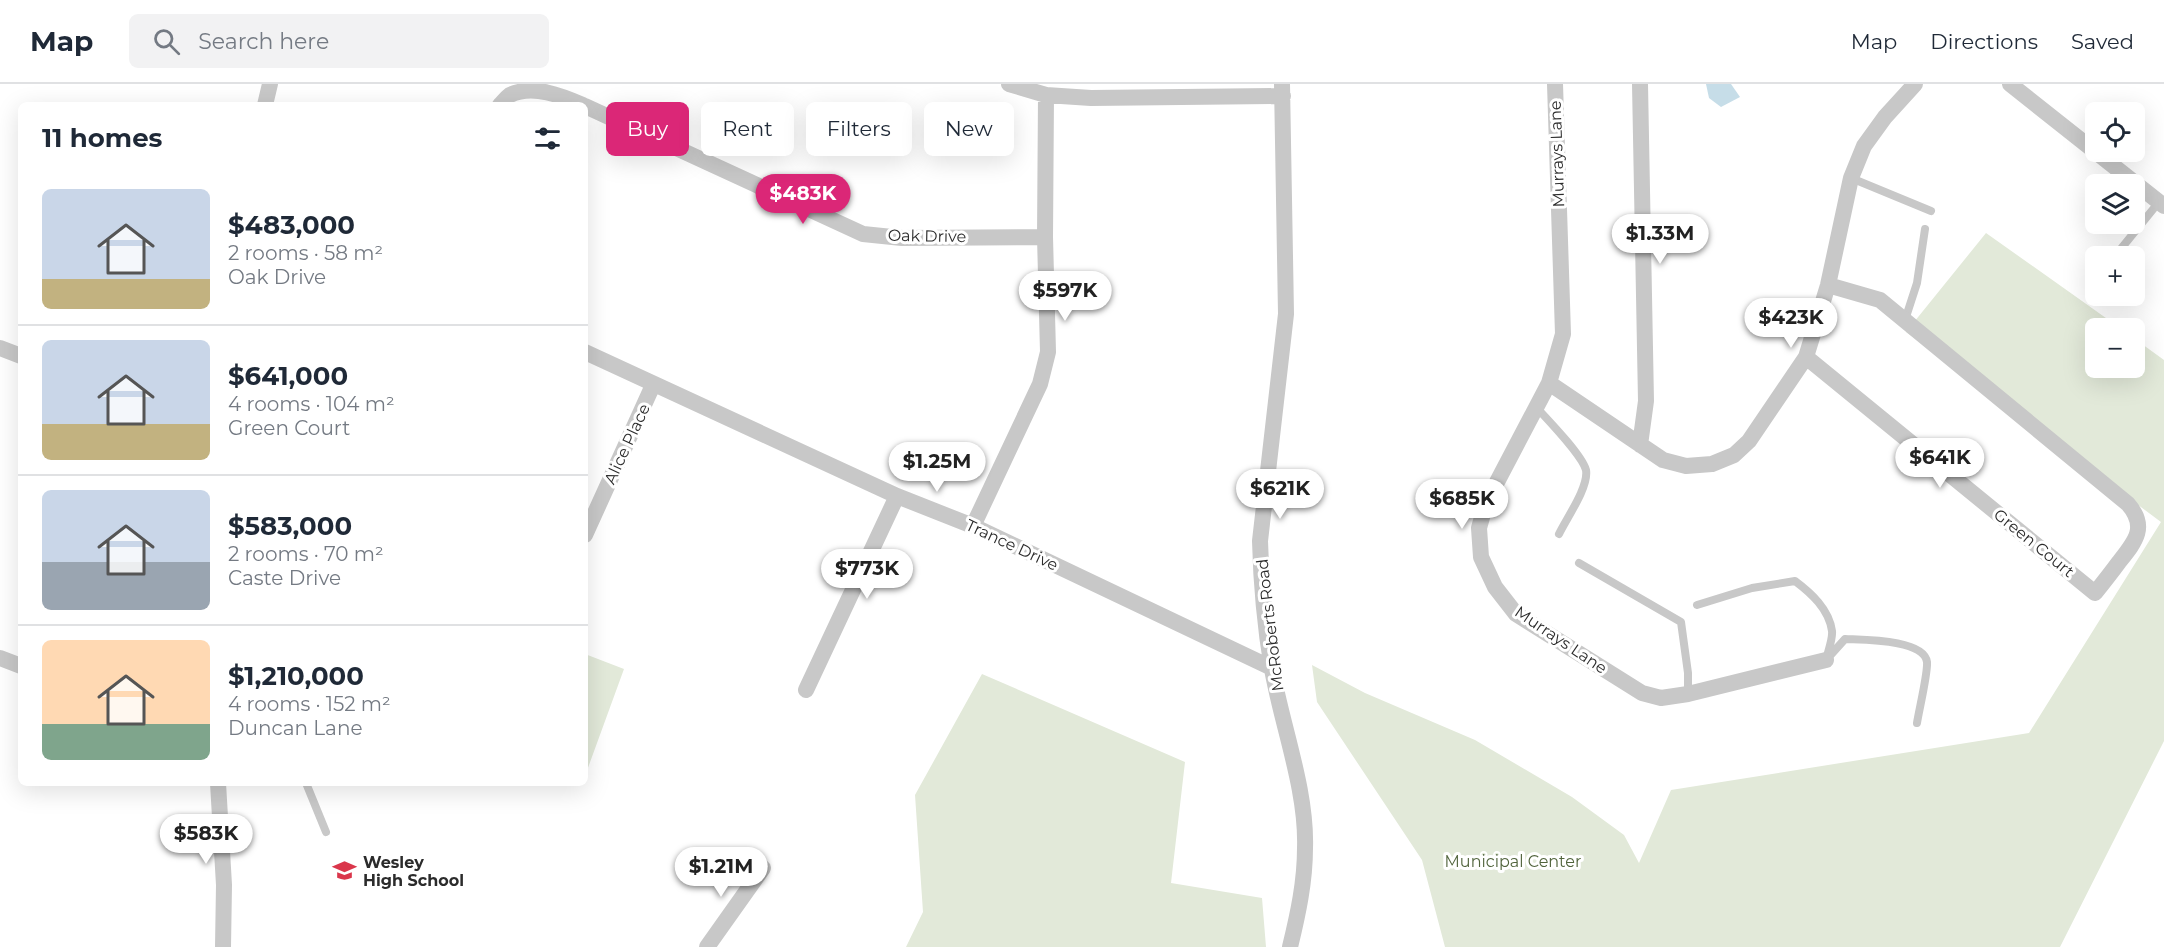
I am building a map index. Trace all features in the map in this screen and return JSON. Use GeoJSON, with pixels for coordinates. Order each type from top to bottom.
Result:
{"type":"FeatureCollection","features":[{"type":"Feature","properties":{"kind":"street"},"geometry":{"type":"LineString","coordinates":[[266,102],[270,84]]}},
{"type":"Feature","properties":{"kind":"street"},"geometry":{"type":"LineString","coordinates":[[1009,84],[1046,95],[1091,98],[1282,90]]}},
{"type":"Feature","properties":{"kind":"street","name":"Murrays Lane"},"geometry":{"type":"LineString","coordinates":[[1555,84],[1563,334],[1549,383],[1486,503],[1479,528],[1481,557],[1495,587],[1516,614],[1642,693],[1661,698],[1826,660]]}},
{"type":"Feature","properties":{"kind":"street"},"geometry":{"type":"LineString","coordinates":[[1640,84],[1646,401],[1640,445]]}},
{"type":"Feature","properties":{"kind":"street"},"geometry":{"type":"LineString","coordinates":[[1549,383],[1663,460],[1686,466],[1712,464],[1734,455],[1749,441],[1806,357],[1828,285],[1851,178],[1864,146],[1885,117],[1915,84]]}},
{"type":"Feature","properties":{"kind":"street"},"geometry":{"type":"LineString","coordinates":[[2010,84],[2162,204]]}},
{"type":"Feature","properties":{"kind":"street","name":"Oak Drive"},"geometry":{"type":"LineString","coordinates":[[503,102],[511,95],[531,90],[555,93],[577,102]]}},
{"type":"Feature","properties":{"kind":"street","name":"McRoberts Road"},"geometry":{"type":"LineString","coordinates":[[1282,90],[1286,314],[1260,541],[1261,576],[1272,668],[1300,797],[1305,846],[1301,904],[1290,947]]}},
{"type":"Feature","properties":{"kind":"street"},"geometry":{"type":"LineString","coordinates":[[973,526],[1040,384],[1048,352],[1045,237],[1046,95]]}},
{"type":"Feature","properties":{"kind":"street","name":"Oak Drive"},"geometry":{"type":"LineString","coordinates":[[588,107],[863,234],[902,238],[1045,237]]}},
{"type":"Feature","properties":{"kind":"street"},"geometry":{"type":"LineString","coordinates":[[1828,285],[1880,300],[1905,321]]}},
{"type":"Feature","properties":{"kind":"street","name":"Green Court"},"geometry":{"type":"LineString","coordinates":[[1806,357],[2095,593],[2136,541],[2138,523],[2136,513],[2128,504],[1905,321]]}},
{"type":"Feature","properties":{"kind":"street"},"geometry":{"type":"LineString","coordinates":[[0,348],[18,355]]}},
{"type":"Feature","properties":{"kind":"street","name":"Trance Drive"},"geometry":{"type":"LineString","coordinates":[[588,353],[897,496],[973,526],[1272,668]]}},
{"type":"Feature","properties":{"kind":"street","name":"Alice Place"},"geometry":{"type":"LineString","coordinates":[[588,528],[653,385]]}},
{"type":"Feature","properties":{"kind":"street"},"geometry":{"type":"LineString","coordinates":[[806,690],[897,496]]}},
{"type":"Feature","properties":{"kind":"street"},"geometry":{"type":"LineString","coordinates":[[0,658],[18,665]]}},
{"type":"Feature","properties":{"kind":"street"},"geometry":{"type":"LineString","coordinates":[[218,786],[224,885],[223,947]]}},
{"type":"Feature","properties":{"kind":"street"},"geometry":{"type":"LineString","coordinates":[[707,947],[763,868]]}},
{"type":"Feature","properties":{"kind":"lane"},"geometry":{"type":"LineString","coordinates":[[1851,178],[1930,211]]}},
{"type":"Feature","properties":{"kind":"lane"},"geometry":{"type":"LineString","coordinates":[[2124,246],[2162,204]]}},
{"type":"Feature","properties":{"kind":"lane"},"geometry":{"type":"LineString","coordinates":[[1905,321],[1917,283],[1925,229]]}},
{"type":"Feature","properties":{"kind":"lane"},"geometry":{"type":"LineString","coordinates":[[1536,407],[1574,451],[1586,470],[1583,488],[1558,534]]}},
{"type":"Feature","properties":{"kind":"lane"},"geometry":{"type":"LineString","coordinates":[[1580,563],[1681,622],[1688,673],[1688,693]]}},
{"type":"Feature","properties":{"kind":"lane"},"geometry":{"type":"LineString","coordinates":[[1696,605],[1752,588],[1795,581],[1811,593],[1826,614],[1832,632],[1826,660]]}},
{"type":"Feature","properties":{"kind":"lane"},"geometry":{"type":"LineString","coordinates":[[1826,660],[1845,639],[1911,646],[1922,652],[1927,661],[1917,723]]}},
{"type":"Feature","properties":{"kind":"lane"},"geometry":{"type":"LineString","coordinates":[[307,786],[326,832]]}},
{"type":"Feature","properties":{"kind":"green space","name":"Municipal Center"},"geometry":{"type":"Polygon","coordinates":[[[1986,233],[2085,303],[2085,306],[2089,306],[2106,318],[2085,318],[2085,378],[2145,378],[2145,346],[2164,360],[2164,741],[2060,947],[1445,947],[1422,860],[1317,702],[1312,665],[1365,693],[1475,740],[1572,797],[1624,835],[1639,863],[1671,790],[2029,733],[2161,522],[1906,332],[1986,233]]]}},
{"type":"Feature","properties":{"kind":"green space"},"geometry":{"type":"Polygon","coordinates":[[[588,655],[624,669],[588,768],[588,655]]]}},
{"type":"Feature","properties":{"kind":"green space"},"geometry":{"type":"Polygon","coordinates":[[[982,674],[1185,762],[1171,883],[1262,898],[1266,947],[906,947],[923,912],[915,795],[982,674]]]}},
{"type":"Feature","properties":{"kind":"water"},"geometry":{"type":"Polygon","coordinates":[[[1706,84],[1731,84],[1740,97],[1721,107],[1709,98],[1706,84]]]}},
{"type":"Feature","properties":{"kind":"place","name":"Wesley High School"},"geometry":{"type":"Point","coordinates":[345,871]}}]}
